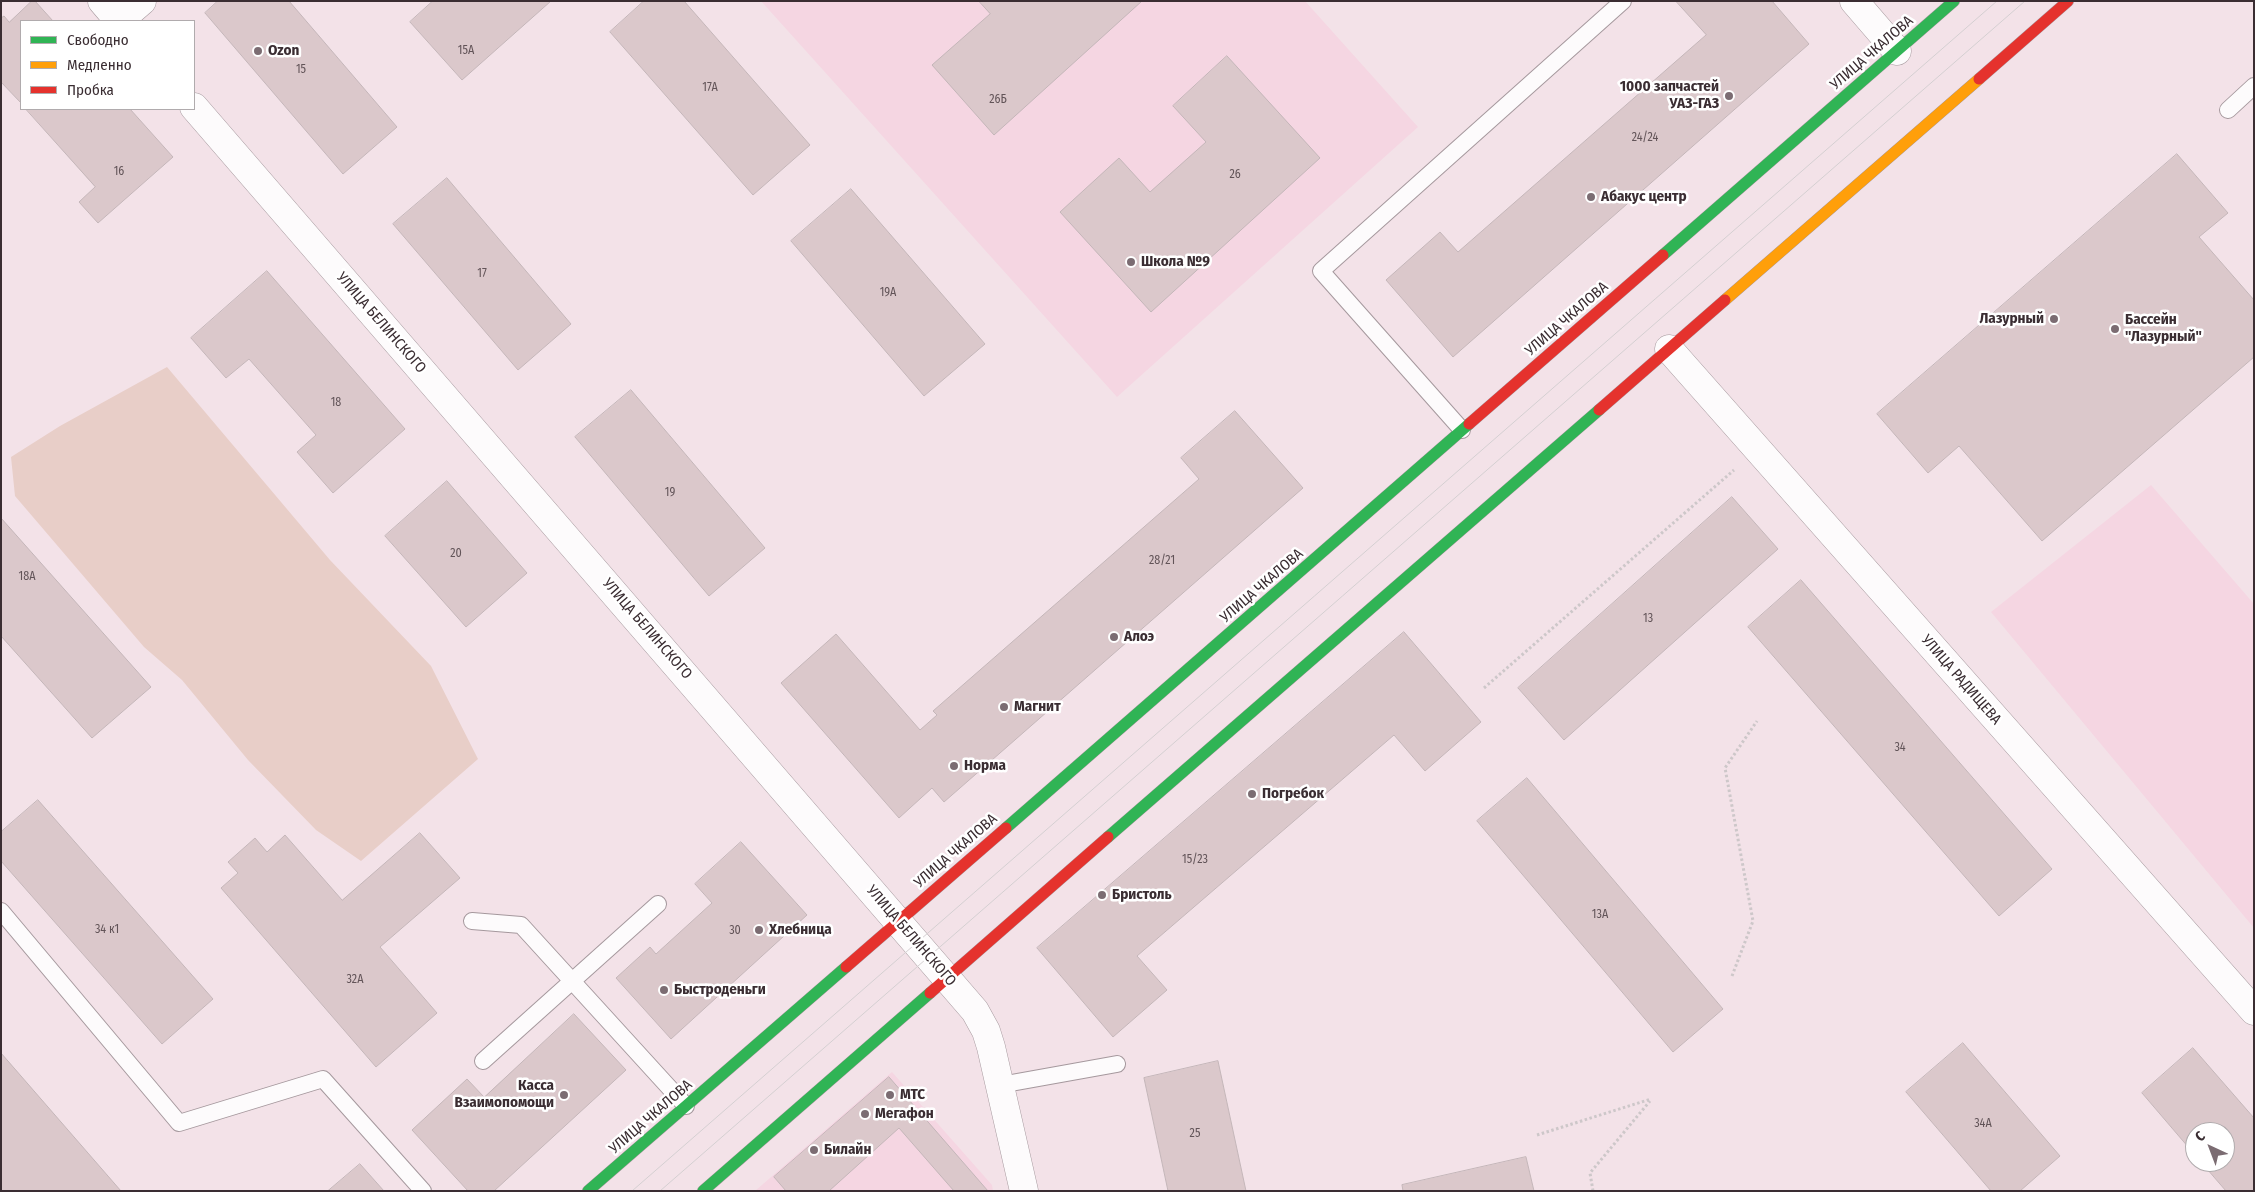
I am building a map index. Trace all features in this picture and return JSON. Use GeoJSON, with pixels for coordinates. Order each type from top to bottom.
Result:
{"type":"FeatureCollection","features":[{"type":"Feature","properties":{"kind":"main road","name":"УЛИЦА ЧКАЛОВА"},"geometry":{"type":"LineString","coordinates":[[588,1191],[1353,527],[1954,1]]}},
{"type":"Feature","properties":{"kind":"main road"},"geometry":{"type":"LineString","coordinates":[[703,1191],[2068,1]]}},
{"type":"Feature","properties":{"kind":"street"},"geometry":{"type":"LineString","coordinates":[[102,1],[118,20]]}},
{"type":"Feature","properties":{"kind":"street"},"geometry":{"type":"LineString","coordinates":[[120,20],[142,1]]}},
{"type":"Feature","properties":{"kind":"street"},"geometry":{"type":"LineString","coordinates":[[1854,1],[1897,51]]}},
{"type":"Feature","properties":{"kind":"street","name":"УЛИЦА БЕЛИНСКОГО"},"geometry":{"type":"LineString","coordinates":[[195,108],[898,921],[982,1021],[1000,1085],[1024,1191]]}},
{"type":"Feature","properties":{"kind":"street","name":"УЛИЦА РАДИЩЕВА"},"geometry":{"type":"LineString","coordinates":[[1669,349],[2254,1011]]}},
{"type":"Feature","properties":{"kind":"lane"},"geometry":{"type":"LineString","coordinates":[[1462,430],[1321,271],[1623,1]]}},
{"type":"Feature","properties":{"kind":"lane"},"geometry":{"type":"LineString","coordinates":[[2228,110],[2254,86]]}},
{"type":"Feature","properties":{"kind":"lane"},"geometry":{"type":"LineString","coordinates":[[483,1061],[658,904]]}},
{"type":"Feature","properties":{"kind":"lane"},"geometry":{"type":"LineString","coordinates":[[1,911],[179,1123],[322,1078],[423,1191]]}},
{"type":"Feature","properties":{"kind":"lane"},"geometry":{"type":"LineString","coordinates":[[472,921],[521,925],[686,1106]]}},
{"type":"Feature","properties":{"kind":"lane"},"geometry":{"type":"LineString","coordinates":[[1000,1085],[1117,1064]]}},
{"type":"Feature","properties":{"kind":"path"},"geometry":{"type":"LineString","coordinates":[[1484,688],[1758,449]]}},
{"type":"Feature","properties":{"kind":"path"},"geometry":{"type":"LineString","coordinates":[[1732,976],[1753,921],[1725,768],[1757,721]]}},
{"type":"Feature","properties":{"kind":"path"},"geometry":{"type":"LineString","coordinates":[[1537,1135],[1651,1099],[1590,1172],[1593,1191]]}},
{"type":"Feature","properties":{"kind":"shaded area","name":"Школа №9"},"geometry":{"type":"Polygon","coordinates":[[[761,1],[1305,1],[1418,127],[1117,397],[761,1]]]}},
{"type":"Feature","properties":{"kind":"shaded area"},"geometry":{"type":"Polygon","coordinates":[[[167,367],[330,560],[431,666],[478,759],[361,861],[316,830],[248,760],[182,680],[144,647],[15,496],[11,457],[60,426],[167,367]]]}},
{"type":"Feature","properties":{"kind":"shaded area"},"geometry":{"type":"Polygon","coordinates":[[[2151,485],[2254,604],[2254,928],[1991,612],[2151,485]]]}},
{"type":"Feature","properties":{"kind":"shaded area"},"geometry":{"type":"Polygon","coordinates":[[[892,1072],[992,1185],[993,1191],[755,1191],[892,1072]]]}},
{"type":"Feature","properties":{"kind":"building"},"geometry":{"type":"Polygon","coordinates":[[[32,1],[35,1],[52,20],[20,20],[20,102],[1,82],[1,18],[4,16],[9,22],[32,1]]]}},
{"type":"Feature","properties":{"kind":"building"},"geometry":{"type":"Polygon","coordinates":[[[218,1],[289,1],[397,127],[343,174],[205,13],[218,1]]]}},
{"type":"Feature","properties":{"kind":"building"},"geometry":{"type":"Polygon","coordinates":[[[433,1],[551,1],[462,80],[410,22],[433,1]]]}},
{"type":"Feature","properties":{"kind":"building"},"geometry":{"type":"Polygon","coordinates":[[[644,1],[684,1],[810,145],[753,195],[610,32],[644,1]]]}},
{"type":"Feature","properties":{"kind":"building"},"geometry":{"type":"Polygon","coordinates":[[[979,1],[1142,1],[994,135],[932,65],[990,14],[979,1]]]}},
{"type":"Feature","properties":{"kind":"building"},"geometry":{"type":"Polygon","coordinates":[[[1676,1],[1772,1],[1809,44],[1453,357],[1386,280],[1440,232],[1458,252],[1706,35],[1676,1]]]}},
{"type":"Feature","properties":{"kind":"building"},"geometry":{"type":"Polygon","coordinates":[[[1227,56],[1320,158],[1151,312],[1060,212],[1119,158],[1150,192],[1206,142],[1173,106],[1227,56]]]}},
{"type":"Feature","properties":{"kind":"building"},"geometry":{"type":"Polygon","coordinates":[[[27,110],[131,110],[173,157],[98,223],[79,202],[95,187],[27,110]]]}},
{"type":"Feature","properties":{"kind":"building","name":"Бассейн \"Лазурный\""},"geometry":{"type":"Polygon","coordinates":[[[2177,154],[2228,213],[2199,237],[2254,300],[2254,357],[2042,541],[1959,446],[1928,473],[1877,414],[2177,154]]]}},
{"type":"Feature","properties":{"kind":"building"},"geometry":{"type":"Polygon","coordinates":[[[447,178],[571,324],[518,370],[393,224],[447,178]]]}},
{"type":"Feature","properties":{"kind":"building"},"geometry":{"type":"Polygon","coordinates":[[[851,189],[985,344],[924,396],[791,241],[851,189]]]}},
{"type":"Feature","properties":{"kind":"building"},"geometry":{"type":"Polygon","coordinates":[[[267,271],[405,429],[333,493],[297,452],[316,435],[249,359],[226,378],[191,338],[267,271]]]}},
{"type":"Feature","properties":{"kind":"building"},"geometry":{"type":"Polygon","coordinates":[[[631,390],[765,548],[709,596],[575,437],[631,390]]]}},
{"type":"Feature","properties":{"kind":"building"},"geometry":{"type":"Polygon","coordinates":[[[1235,411],[1303,488],[944,802],[932,788],[899,818],[781,683],[836,634],[920,730],[937,715],[933,711],[1199,479],[1181,458],[1235,411]]]}},
{"type":"Feature","properties":{"kind":"building"},"geometry":{"type":"Polygon","coordinates":[[[447,481],[527,573],[466,627],[385,536],[447,481]]]}},
{"type":"Feature","properties":{"kind":"building"},"geometry":{"type":"Polygon","coordinates":[[[1732,497],[1778,549],[1564,740],[1518,688],[1732,497]]]}},
{"type":"Feature","properties":{"kind":"building"},"geometry":{"type":"Polygon","coordinates":[[[1,518],[151,687],[92,738],[1,636],[1,518]]]}},
{"type":"Feature","properties":{"kind":"building"},"geometry":{"type":"Polygon","coordinates":[[[1801,580],[2052,869],[1999,916],[1748,627],[1801,580]]]}},
{"type":"Feature","properties":{"kind":"building"},"geometry":{"type":"Polygon","coordinates":[[[1404,632],[1481,722],[1425,771],[1394,735],[1137,956],[1167,990],[1113,1037],[1037,948],[1404,632]]]}},
{"type":"Feature","properties":{"kind":"building"},"geometry":{"type":"Polygon","coordinates":[[[1527,778],[1723,1009],[1673,1052],[1477,821],[1527,778]]]}},
{"type":"Feature","properties":{"kind":"building"},"geometry":{"type":"Polygon","coordinates":[[[38,800],[213,999],[162,1044],[1,861],[1,832],[38,800]]]}},
{"type":"Feature","properties":{"kind":"building"},"geometry":{"type":"Polygon","coordinates":[[[420,833],[460,878],[380,947],[437,1013],[376,1067],[221,888],[238,873],[228,862],[255,838],[267,852],[285,835],[342,900],[420,833]]]}},
{"type":"Feature","properties":{"kind":"building"},"geometry":{"type":"Polygon","coordinates":[[[741,842],[807,915],[671,1039],[616,978],[650,947],[656,954],[712,903],[695,884],[741,842]]]}},
{"type":"Feature","properties":{"kind":"building"},"geometry":{"type":"Polygon","coordinates":[[[574,1014],[626,1070],[494,1191],[468,1191],[412,1130],[467,1079],[484,1097],[574,1014]]]}},
{"type":"Feature","properties":{"kind":"building"},"geometry":{"type":"Polygon","coordinates":[[[1963,1043],[2060,1156],[2020,1191],[1991,1191],[1906,1092],[1963,1043]]]}},
{"type":"Feature","properties":{"kind":"building"},"geometry":{"type":"Polygon","coordinates":[[[2193,1048],[2254,1118],[2254,1191],[2226,1191],[2210,1172],[2235,1172],[2235,1122],[2185,1122],[2185,1143],[2142,1093],[2193,1048]]]}},
{"type":"Feature","properties":{"kind":"building"},"geometry":{"type":"Polygon","coordinates":[[[1,1053],[121,1191],[1,1191],[1,1053]]]}},
{"type":"Feature","properties":{"kind":"building"},"geometry":{"type":"Polygon","coordinates":[[[1218,1061],[1246,1191],[1168,1191],[1144,1078],[1218,1061]]]}},
{"type":"Feature","properties":{"kind":"building"},"geometry":{"type":"Polygon","coordinates":[[[889,1077],[988,1191],[954,1191],[899,1128],[829,1191],[786,1191],[774,1177],[889,1077]]]}},
{"type":"Feature","properties":{"kind":"building"},"geometry":{"type":"Polygon","coordinates":[[[1526,1157],[1534,1191],[1403,1191],[1402,1185],[1526,1157]]]}},
{"type":"Feature","properties":{"kind":"building"},"geometry":{"type":"Polygon","coordinates":[[[360,1164],[384,1191],[328,1191],[360,1164]]]}},
{"type":"Feature","properties":{"kind":"tram line"},"geometry":{"type":"LineString","coordinates":[[632,1191],[1997,1]]}},
{"type":"Feature","properties":{"kind":"tram line"},"geometry":{"type":"LineString","coordinates":[[660,1191],[2025,1]]}},
{"type":"Feature","properties":{"kind":"traffic: fast"},"geometry":{"type":"LineString","coordinates":[[1663,255],[1954,1]]}},
{"type":"Feature","properties":{"kind":"traffic: fast"},"geometry":{"type":"LineString","coordinates":[[1108,837],[1599,410]]}},
{"type":"Feature","properties":{"kind":"traffic: fast"},"geometry":{"type":"LineString","coordinates":[[1006,828],[1469,424]]}},
{"type":"Feature","properties":{"kind":"traffic: fast"},"geometry":{"type":"LineString","coordinates":[[588,1191],[846,967]]}},
{"type":"Feature","properties":{"kind":"traffic: fast"},"geometry":{"type":"LineString","coordinates":[[703,1191],[930,993]]}},
{"type":"Feature","properties":{"kind":"traffic: slow"},"geometry":{"type":"LineString","coordinates":[[1725,300],[1979,79]]}},
{"type":"Feature","properties":{"kind":"traffic: jam"},"geometry":{"type":"LineString","coordinates":[[1979,79],[2068,1]]}},
{"type":"Feature","properties":{"kind":"traffic: jam"},"geometry":{"type":"LineString","coordinates":[[1469,424],[1663,255]]}},
{"type":"Feature","properties":{"kind":"traffic: jam"},"geometry":{"type":"LineString","coordinates":[[1599,410],[1725,300]]}},
{"type":"Feature","properties":{"kind":"traffic: jam"},"geometry":{"type":"LineString","coordinates":[[846,967],[1006,828]]}},
{"type":"Feature","properties":{"kind":"traffic: jam"},"geometry":{"type":"LineString","coordinates":[[930,993],[1108,837]]}},
{"type":"Feature","properties":{"kind":"place","name":"Ozon"},"geometry":{"type":"Point","coordinates":[258,51]}},
{"type":"Feature","properties":{"kind":"place","name":"1000 запчастей УАЗ-ГАЗ"},"geometry":{"type":"Point","coordinates":[1729,96]}},
{"type":"Feature","properties":{"kind":"place","name":"Абакус центр"},"geometry":{"type":"Point","coordinates":[1591,197]}},
{"type":"Feature","properties":{"kind":"place","name":"Школа №9"},"geometry":{"type":"Point","coordinates":[1131,262]}},
{"type":"Feature","properties":{"kind":"place","name":"Лазурный"},"geometry":{"type":"Point","coordinates":[2054,319]}},
{"type":"Feature","properties":{"kind":"place","name":"Бассейн \"Лазурный\""},"geometry":{"type":"Point","coordinates":[2115,329]}},
{"type":"Feature","properties":{"kind":"place","name":"Алоэ"},"geometry":{"type":"Point","coordinates":[1114,637]}},
{"type":"Feature","properties":{"kind":"place","name":"Магнит"},"geometry":{"type":"Point","coordinates":[1004,707]}},
{"type":"Feature","properties":{"kind":"place","name":"Норма"},"geometry":{"type":"Point","coordinates":[954,766]}},
{"type":"Feature","properties":{"kind":"place","name":"Погребок"},"geometry":{"type":"Point","coordinates":[1252,794]}},
{"type":"Feature","properties":{"kind":"place","name":"Бристоль"},"geometry":{"type":"Point","coordinates":[1102,895]}},
{"type":"Feature","properties":{"kind":"place","name":"Хлебница"},"geometry":{"type":"Point","coordinates":[759,930]}},
{"type":"Feature","properties":{"kind":"place","name":"Быстроденьги"},"geometry":{"type":"Point","coordinates":[664,990]}},
{"type":"Feature","properties":{"kind":"place","name":"Касса Взаимопомощи"},"geometry":{"type":"Point","coordinates":[564,1095]}},
{"type":"Feature","properties":{"kind":"place","name":"МТС"},"geometry":{"type":"Point","coordinates":[890,1095]}},
{"type":"Feature","properties":{"kind":"place","name":"Мегафон"},"geometry":{"type":"Point","coordinates":[865,1114]}},
{"type":"Feature","properties":{"kind":"place","name":"Билайн"},"geometry":{"type":"Point","coordinates":[814,1150]}}]}
